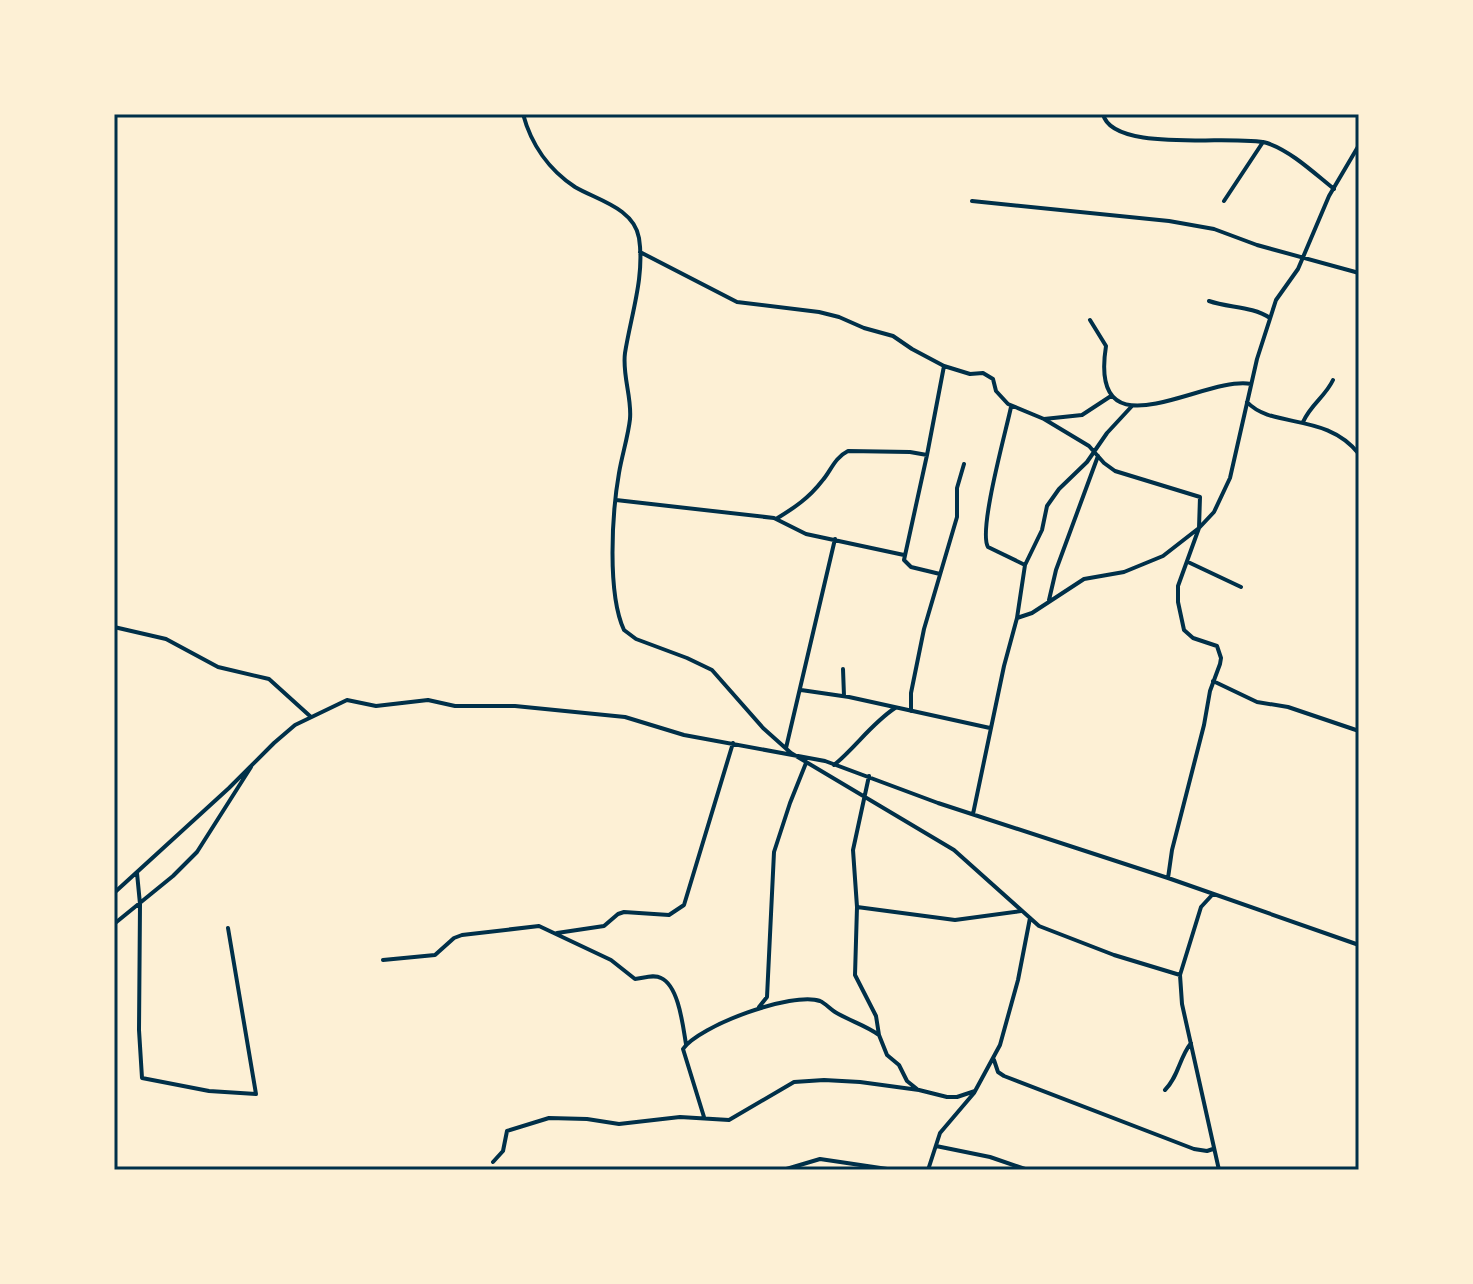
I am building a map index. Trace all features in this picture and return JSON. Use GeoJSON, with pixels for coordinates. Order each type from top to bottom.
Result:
{"type":"FeatureCollection","features":[{"type":"Feature","properties":{"kind":"street"},"geometry":{"type":"LineString","coordinates":[[523,114],[533,141],[557,173],[574,186],[617,209],[635,225],[640,267],[624,366],[630,417],[616,500],[612,561],[614,587],[624,630],[636,639],[712,670],[763,728],[791,753],[954,850],[1047,931],[1180,975]]}},
{"type":"Feature","properties":{"kind":"street"},"geometry":{"type":"LineString","coordinates":[[1103,114],[1111,128],[1130,134],[1175,140],[1263,142],[1274,146],[1334,189]]}},
{"type":"Feature","properties":{"kind":"street"},"geometry":{"type":"LineString","coordinates":[[1224,201],[1263,142]]}},
{"type":"Feature","properties":{"kind":"street"},"geometry":{"type":"LineString","coordinates":[[1017,618],[1032,613],[1084,579],[1124,572],[1163,556],[1214,512],[1230,478],[1251,384],[1276,300],[1293,279],[1334,189],[1359,145]]}},
{"type":"Feature","properties":{"kind":"street"},"geometry":{"type":"LineString","coordinates":[[972,201],[1169,221],[1214,229],[1257,245],[1359,273]]}},
{"type":"Feature","properties":{"kind":"street"},"geometry":{"type":"LineString","coordinates":[[640,252],[737,302],[839,317],[893,336],[944,366],[970,374],[983,373],[992,378],[996,391],[1012,406],[1044,419],[1096,454],[1115,471],[1197,494],[1201,501],[1199,528],[1178,590],[1181,622],[1193,638],[1217,646],[1221,658],[1172,850],[1168,878]]}},
{"type":"Feature","properties":{"kind":"street"},"geometry":{"type":"LineString","coordinates":[[1209,301],[1228,308],[1261,312],[1270,318]]}},
{"type":"Feature","properties":{"kind":"street"},"geometry":{"type":"LineString","coordinates":[[1090,320],[1106,346],[1102,372],[1106,389],[1111,396],[1132,406],[1178,400],[1234,382],[1251,384]]}},
{"type":"Feature","properties":{"kind":"street"},"geometry":{"type":"LineString","coordinates":[[940,574],[906,565],[904,555],[944,366]]}},
{"type":"Feature","properties":{"kind":"street"},"geometry":{"type":"LineString","coordinates":[[1303,422],[1311,404],[1326,394],[1333,380]]}},
{"type":"Feature","properties":{"kind":"street"},"geometry":{"type":"LineString","coordinates":[[1044,419],[1082,415],[1111,396]]}},
{"type":"Feature","properties":{"kind":"street"},"geometry":{"type":"LineString","coordinates":[[1247,402],[1257,410],[1341,435],[1359,454]]}},
{"type":"Feature","properties":{"kind":"street"},"geometry":{"type":"LineString","coordinates":[[1012,406],[984,541],[988,547],[1025,565]]}},
{"type":"Feature","properties":{"kind":"street"},"geometry":{"type":"LineString","coordinates":[[1049,600],[1056,570],[1096,454],[1107,433],[1132,406]]}},
{"type":"Feature","properties":{"kind":"street"},"geometry":{"type":"LineString","coordinates":[[776,519],[806,500],[825,479],[832,465],[848,451],[927,455]]}},
{"type":"Feature","properties":{"kind":"street"},"geometry":{"type":"LineString","coordinates":[[973,814],[1017,618],[1025,565],[1042,530],[1048,505],[1059,489],[1096,454]]}},
{"type":"Feature","properties":{"kind":"street"},"geometry":{"type":"LineString","coordinates":[[911,711],[911,693],[957,517],[957,488],[964,464]]}},
{"type":"Feature","properties":{"kind":"street"},"geometry":{"type":"LineString","coordinates":[[616,500],[776,519],[799,531],[904,555]]}},
{"type":"Feature","properties":{"kind":"street"},"geometry":{"type":"LineString","coordinates":[[786,748],[835,539]]}},
{"type":"Feature","properties":{"kind":"street"},"geometry":{"type":"LineString","coordinates":[[1188,562],[1241,587]]}},
{"type":"Feature","properties":{"kind":"street"},"geometry":{"type":"LineString","coordinates":[[114,627],[166,639],[218,667],[269,679],[311,717]]}},
{"type":"Feature","properties":{"kind":"street"},"geometry":{"type":"LineString","coordinates":[[843,669],[844,696]]}},
{"type":"Feature","properties":{"kind":"street"},"geometry":{"type":"LineString","coordinates":[[1213,681],[1257,702],[1288,707],[1359,731]]}},
{"type":"Feature","properties":{"kind":"street"},"geometry":{"type":"LineString","coordinates":[[801,690],[844,696],[990,728]]}},
{"type":"Feature","properties":{"kind":"street"},"geometry":{"type":"LineString","coordinates":[[114,893],[295,725],[347,700],[384,706],[428,700],[455,706],[515,706],[625,717],[684,735],[791,753],[869,776],[1359,945]]}},
{"type":"Feature","properties":{"kind":"street"},"geometry":{"type":"LineString","coordinates":[[834,765],[849,753],[869,727],[895,708]]}},
{"type":"Feature","properties":{"kind":"street"},"geometry":{"type":"LineString","coordinates":[[554,933],[604,926],[624,912],[669,915],[684,905],[733,743]]}},
{"type":"Feature","properties":{"kind":"street"},"geometry":{"type":"LineString","coordinates":[[114,924],[197,852],[255,761]]}},
{"type":"Feature","properties":{"kind":"street"},"geometry":{"type":"LineString","coordinates":[[757,1009],[767,997],[774,852],[806,763]]}},
{"type":"Feature","properties":{"kind":"street"},"geometry":{"type":"LineString","coordinates":[[869,776],[853,850],[857,907],[855,975],[876,1016],[887,1055],[899,1065],[907,1081],[919,1090]]}},
{"type":"Feature","properties":{"kind":"street"},"geometry":{"type":"LineString","coordinates":[[137,873],[141,1076],[149,1081],[252,1096],[256,1092],[228,928]]}},
{"type":"Feature","properties":{"kind":"street"},"geometry":{"type":"LineString","coordinates":[[1213,894],[1201,907],[1180,975],[1182,1004],[1219,1170]]}},
{"type":"Feature","properties":{"kind":"street"},"geometry":{"type":"LineString","coordinates":[[857,907],[955,920],[1021,911]]}},
{"type":"Feature","properties":{"kind":"street"},"geometry":{"type":"LineString","coordinates":[[928,1170],[940,1133],[975,1091],[994,1060],[1018,980],[1030,918]]}},
{"type":"Feature","properties":{"kind":"street"},"geometry":{"type":"LineString","coordinates":[[383,960],[435,955],[454,938],[472,933],[539,926],[611,960],[635,979],[655,976],[666,980],[681,1014],[686,1044]]}},
{"type":"Feature","properties":{"kind":"street"},"geometry":{"type":"LineString","coordinates":[[705,1118],[683,1049],[711,1029],[776,1003],[818,1001],[879,1035]]}},
{"type":"Feature","properties":{"kind":"street"},"geometry":{"type":"LineString","coordinates":[[1165,1090],[1175,1080],[1183,1055],[1191,1043]]}},
{"type":"Feature","properties":{"kind":"street"},"geometry":{"type":"LineString","coordinates":[[994,1060],[998,1072],[1004,1076],[1057,1099],[1194,1149],[1213,1149]]}},
{"type":"Feature","properties":{"kind":"street"},"geometry":{"type":"LineString","coordinates":[[493,1162],[503,1151],[507,1131],[536,1121],[574,1118],[619,1124],[670,1117],[729,1120],[794,1082],[836,1080],[957,1097],[975,1091]]}},
{"type":"Feature","properties":{"kind":"street"},"geometry":{"type":"LineString","coordinates":[[936,1146],[990,1157],[1028,1170]]}},
{"type":"Feature","properties":{"kind":"street"},"geometry":{"type":"LineString","coordinates":[[783,1170],[820,1159],[894,1170]]}}]}
